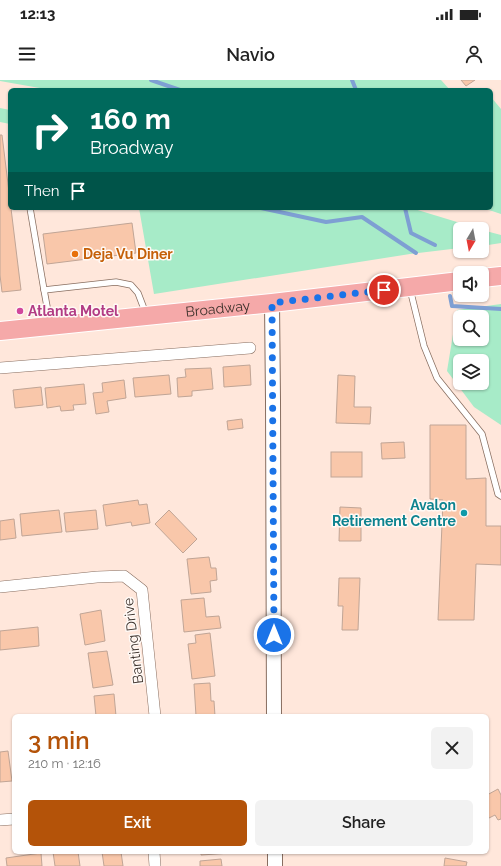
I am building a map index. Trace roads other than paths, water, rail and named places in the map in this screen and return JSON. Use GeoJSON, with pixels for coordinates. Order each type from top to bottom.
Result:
{"type":"FeatureCollection","features":[{"type":"Feature","properties":{"kind":"main road"},"geometry":{"type":"LineString","coordinates":[[489,277],[501,276]]}},
{"type":"Feature","properties":{"kind":"main road","name":"Broadway"},"geometry":{"type":"LineString","coordinates":[[0,331],[272,303],[453,282]]}},
{"type":"Feature","properties":{"kind":"street"},"geometry":{"type":"LineString","coordinates":[[272,303],[274,408],[274,714]]}},
{"type":"Feature","properties":{"kind":"street"},"geometry":{"type":"LineString","coordinates":[[0,368],[250,348]]}},
{"type":"Feature","properties":{"kind":"street","name":"Banting Drive"},"geometry":{"type":"LineString","coordinates":[[0,588],[97,577],[124,576],[142,590],[155,714]]}},
{"type":"Feature","properties":{"kind":"street"},"geometry":{"type":"LineString","coordinates":[[0,820],[12,819]]}},
{"type":"Feature","properties":{"kind":"street"},"geometry":{"type":"LineString","coordinates":[[154,854],[155,866]]}},
{"type":"Feature","properties":{"kind":"street"},"geometry":{"type":"LineString","coordinates":[[275,854],[275,866]]}},
{"type":"Feature","properties":{"kind":"lane"},"geometry":{"type":"LineString","coordinates":[[30,210],[51,326]]}},
{"type":"Feature","properties":{"kind":"lane"},"geometry":{"type":"LineString","coordinates":[[44,290],[116,282],[132,285],[138,293],[146,316]]}},
{"type":"Feature","properties":{"kind":"lane"},"geometry":{"type":"LineString","coordinates":[[410,287],[424,346],[437,378],[482,434],[498,494],[501,496]]}},
{"type":"Feature","properties":{"kind":"waterway"},"geometry":{"type":"LineString","coordinates":[[151,80],[174,88]]}},
{"type":"Feature","properties":{"kind":"waterway"},"geometry":{"type":"LineString","coordinates":[[352,80],[355,88]]}},
{"type":"Feature","properties":{"kind":"waterway"},"geometry":{"type":"LineString","coordinates":[[270,210],[326,222],[362,217],[416,253]]}},
{"type":"Feature","properties":{"kind":"waterway"},"geometry":{"type":"LineString","coordinates":[[405,210],[411,233],[435,245]]}},
{"type":"Feature","properties":{"kind":"waterway"},"geometry":{"type":"LineString","coordinates":[[450,296],[452,306],[501,309]]}},
{"type":"Feature","properties":{"kind":"place","name":"Deja Vu Diner"},"geometry":{"type":"Point","coordinates":[75,254]}},
{"type":"Feature","properties":{"kind":"place","name":"Atlanta Motel"},"geometry":{"type":"Point","coordinates":[20,311]}},
{"type":"Feature","properties":{"kind":"place","name":"Avalon Retirement Centre"},"geometry":{"type":"Point","coordinates":[464,513]}}]}
